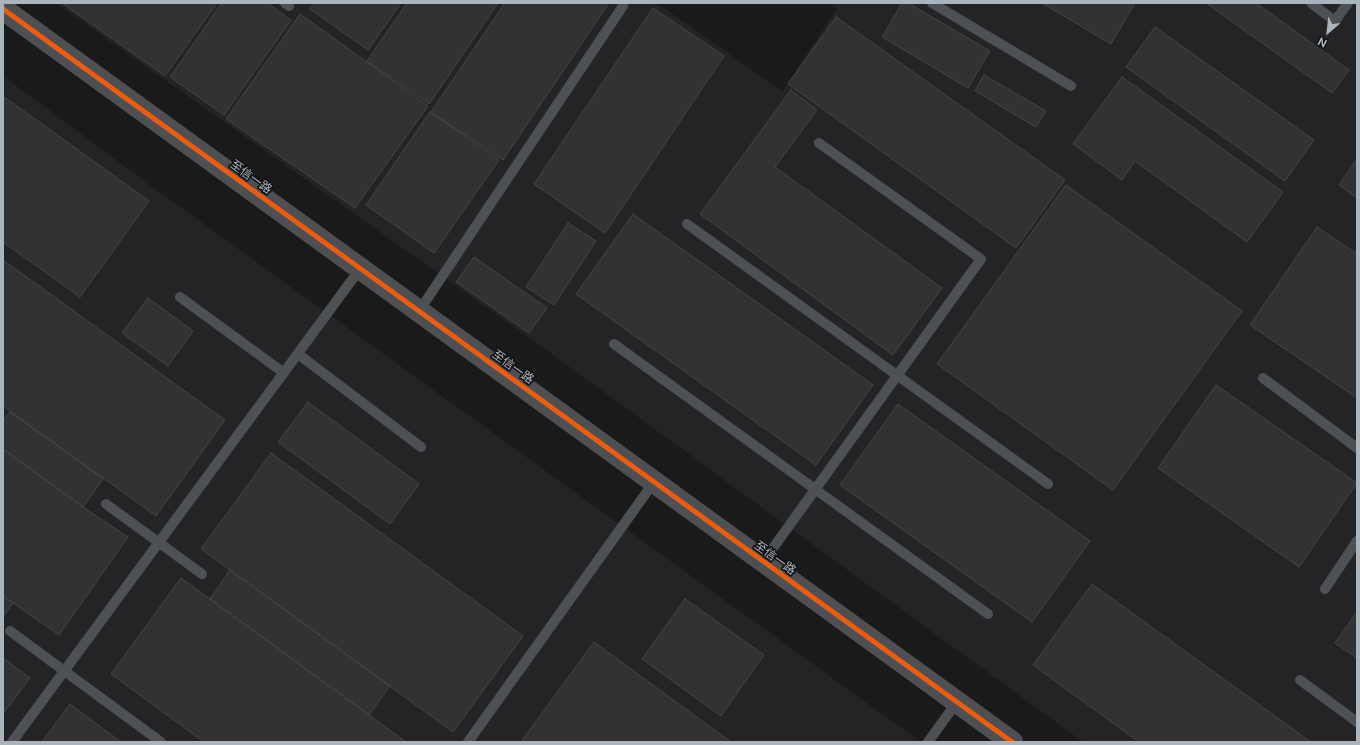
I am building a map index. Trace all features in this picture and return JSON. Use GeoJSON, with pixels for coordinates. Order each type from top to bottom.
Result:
{"type":"FeatureCollection","features":[{"type":"Feature","properties":{"kind":"street","name":"至信一路"},"geometry":{"type":"LineString","coordinates":[[3,9],[1012,742]]}},
{"type":"Feature","properties":{"kind":"lane"},"geometry":{"type":"LineString","coordinates":[[932,3],[1071,86]]}},
{"type":"Feature","properties":{"kind":"lane"},"geometry":{"type":"LineString","coordinates":[[1311,3],[1335,21],[1348,3]]}},
{"type":"Feature","properties":{"kind":"lane"},"geometry":{"type":"LineString","coordinates":[[418,311],[623,6]]}},
{"type":"Feature","properties":{"kind":"lane"},"geometry":{"type":"LineString","coordinates":[[763,562],[981,259],[819,143]]}},
{"type":"Feature","properties":{"kind":"lane"},"geometry":{"type":"LineString","coordinates":[[687,224],[1048,484]]}},
{"type":"Feature","properties":{"kind":"lane"},"geometry":{"type":"LineString","coordinates":[[12,742],[360,269]]}},
{"type":"Feature","properties":{"kind":"lane"},"geometry":{"type":"LineString","coordinates":[[180,297],[284,373]]}},
{"type":"Feature","properties":{"kind":"lane"},"geometry":{"type":"LineString","coordinates":[[614,344],[988,614]]}},
{"type":"Feature","properties":{"kind":"lane"},"geometry":{"type":"LineString","coordinates":[[298,354],[421,447]]}},
{"type":"Feature","properties":{"kind":"lane"},"geometry":{"type":"LineString","coordinates":[[1263,378],[1357,448]]}},
{"type":"Feature","properties":{"kind":"lane"},"geometry":{"type":"LineString","coordinates":[[468,742],[654,482]]}},
{"type":"Feature","properties":{"kind":"lane"},"geometry":{"type":"LineString","coordinates":[[106,504],[202,574]]}},
{"type":"Feature","properties":{"kind":"lane"},"geometry":{"type":"LineString","coordinates":[[1325,589],[1357,540]]}},
{"type":"Feature","properties":{"kind":"lane"},"geometry":{"type":"LineString","coordinates":[[10,631],[161,742]]}},
{"type":"Feature","properties":{"kind":"lane"},"geometry":{"type":"LineString","coordinates":[[1300,680],[1357,722]]}},
{"type":"Feature","properties":{"kind":"lane"},"geometry":{"type":"LineString","coordinates":[[928,742],[957,702]]}},
{"type":"Feature","properties":{"kind":"shaded area"},"geometry":{"type":"Polygon","coordinates":[[[56,3],[657,3],[782,91],[837,9],[828,3],[1357,3],[1357,742],[1083,742],[534,341],[56,3]]]}},
{"type":"Feature","properties":{"kind":"shaded area"},"geometry":{"type":"Polygon","coordinates":[[[3,76],[161,193],[921,742],[3,742],[3,76]]]}},
{"type":"Feature","properties":{"kind":"building"},"geometry":{"type":"Polygon","coordinates":[[[62,3],[217,3],[165,76],[62,3]]]}},
{"type":"Feature","properties":{"kind":"building"},"geometry":{"type":"Polygon","coordinates":[[[222,3],[267,3],[291,20],[224,115],[170,77],[222,3]]]}},
{"type":"Feature","properties":{"kind":"building"},"geometry":{"type":"Polygon","coordinates":[[[314,3],[401,3],[368,50],[310,9],[314,3]]]}},
{"type":"Feature","properties":{"kind":"building"},"geometry":{"type":"Polygon","coordinates":[[[407,3],[498,3],[429,104],[367,61],[407,3]]]}},
{"type":"Feature","properties":{"kind":"building"},"geometry":{"type":"Polygon","coordinates":[[[505,3],[609,3],[503,160],[431,112],[505,3]]]}},
{"type":"Feature","properties":{"kind":"building"},"geometry":{"type":"Polygon","coordinates":[[[902,3],[908,3],[990,51],[968,88],[882,37],[902,3]]]}},
{"type":"Feature","properties":{"kind":"building"},"geometry":{"type":"Polygon","coordinates":[[[1042,3],[1135,3],[1111,44],[1042,3]]]}},
{"type":"Feature","properties":{"kind":"building"},"geometry":{"type":"Polygon","coordinates":[[[1206,3],[1256,3],[1349,70],[1332,93],[1206,3]]]}},
{"type":"Feature","properties":{"kind":"building"},"geometry":{"type":"Polygon","coordinates":[[[653,8],[724,56],[605,233],[534,184],[653,8]]]}},
{"type":"Feature","properties":{"kind":"building"},"geometry":{"type":"Polygon","coordinates":[[[300,14],[428,106],[355,208],[226,119],[300,14]]]}},
{"type":"Feature","properties":{"kind":"building"},"geometry":{"type":"Polygon","coordinates":[[[836,17],[1065,180],[1016,248],[788,84],[836,17]]]}},
{"type":"Feature","properties":{"kind":"building"},"geometry":{"type":"Polygon","coordinates":[[[1155,27],[1314,140],[1285,181],[1126,67],[1155,27]]]}},
{"type":"Feature","properties":{"kind":"building"},"geometry":{"type":"Polygon","coordinates":[[[984,75],[1046,111],[1036,127],[975,91],[984,75]]]}},
{"type":"Feature","properties":{"kind":"building"},"geometry":{"type":"Polygon","coordinates":[[[1122,77],[1283,192],[1247,242],[1135,161],[1122,180],[1073,144],[1122,77]]]}},
{"type":"Feature","properties":{"kind":"building"},"geometry":{"type":"Polygon","coordinates":[[[791,90],[817,110],[775,167],[942,288],[893,355],[700,214],[791,90]]]}},
{"type":"Feature","properties":{"kind":"building"},"geometry":{"type":"Polygon","coordinates":[[[3,96],[149,201],[80,297],[3,242],[3,96]]]}},
{"type":"Feature","properties":{"kind":"building"},"geometry":{"type":"Polygon","coordinates":[[[430,112],[499,160],[434,253],[366,205],[430,112]]]}},
{"type":"Feature","properties":{"kind":"building"},"geometry":{"type":"Polygon","coordinates":[[[1357,159],[1357,198],[1339,185],[1357,159]]]}},
{"type":"Feature","properties":{"kind":"building"},"geometry":{"type":"Polygon","coordinates":[[[1066,185],[1242,311],[1113,490],[937,364],[1066,185]]]}},
{"type":"Feature","properties":{"kind":"building"},"geometry":{"type":"Polygon","coordinates":[[[633,214],[873,385],[816,465],[576,294],[633,214]]]}},
{"type":"Feature","properties":{"kind":"building"},"geometry":{"type":"Polygon","coordinates":[[[568,223],[596,241],[554,305],[526,287],[568,223]]]}},
{"type":"Feature","properties":{"kind":"building"},"geometry":{"type":"Polygon","coordinates":[[[1317,227],[1357,254],[1357,398],[1250,325],[1317,227]]]}},
{"type":"Feature","properties":{"kind":"building"},"geometry":{"type":"Polygon","coordinates":[[[474,257],[547,308],[529,333],[456,282],[474,257]]]}},
{"type":"Feature","properties":{"kind":"building"},"geometry":{"type":"Polygon","coordinates":[[[3,260],[225,420],[156,516],[3,406],[3,260]]]}},
{"type":"Feature","properties":{"kind":"building"},"geometry":{"type":"Polygon","coordinates":[[[148,298],[193,331],[168,366],[122,333],[148,298]]]}},
{"type":"Feature","properties":{"kind":"building"},"geometry":{"type":"Polygon","coordinates":[[[1216,385],[1357,483],[1299,567],[1158,468],[1216,385]]]}},
{"type":"Feature","properties":{"kind":"building"},"geometry":{"type":"Polygon","coordinates":[[[308,402],[419,484],[390,524],[278,442],[308,402]]]}},
{"type":"Feature","properties":{"kind":"building"},"geometry":{"type":"Polygon","coordinates":[[[898,404],[1090,541],[1032,622],[840,485],[898,404]]]}},
{"type":"Feature","properties":{"kind":"building"},"geometry":{"type":"Polygon","coordinates":[[[10,412],[103,479],[83,507],[3,449],[3,421],[10,412]]]}},
{"type":"Feature","properties":{"kind":"building"},"geometry":{"type":"Polygon","coordinates":[[[3,449],[83,507],[128,537],[59,635],[3,596],[3,449]]]}},
{"type":"Feature","properties":{"kind":"building"},"geometry":{"type":"Polygon","coordinates":[[[271,453],[523,636],[453,732],[201,549],[271,453]]]}},
{"type":"Feature","properties":{"kind":"building"},"geometry":{"type":"Polygon","coordinates":[[[230,570],[390,686],[369,715],[210,599],[230,570]]]}},
{"type":"Feature","properties":{"kind":"building"},"geometry":{"type":"Polygon","coordinates":[[[181,578],[406,742],[204,742],[111,674],[181,578]]]}},
{"type":"Feature","properties":{"kind":"building"},"geometry":{"type":"Polygon","coordinates":[[[1092,584],[1311,742],[1139,742],[1033,665],[1092,584]]]}},
{"type":"Feature","properties":{"kind":"building"},"geometry":{"type":"Polygon","coordinates":[[[3,596],[13,603],[3,617],[3,596]]]}},
{"type":"Feature","properties":{"kind":"building"},"geometry":{"type":"Polygon","coordinates":[[[685,599],[764,655],[721,716],[642,659],[685,599]]]}},
{"type":"Feature","properties":{"kind":"building"},"geometry":{"type":"Polygon","coordinates":[[[1357,612],[1357,658],[1335,643],[1357,612]]]}},
{"type":"Feature","properties":{"kind":"building"},"geometry":{"type":"Polygon","coordinates":[[[594,642],[731,742],[521,742],[594,642]]]}},
{"type":"Feature","properties":{"kind":"building"},"geometry":{"type":"Polygon","coordinates":[[[3,658],[30,678],[3,714],[3,658]]]}},
{"type":"Feature","properties":{"kind":"building"},"geometry":{"type":"Polygon","coordinates":[[[70,704],[121,742],[42,742],[70,704]]]}},
{"type":"Feature","properties":{"kind":"cycle path"},"geometry":{"type":"LineString","coordinates":[[3,9],[1012,742]]}}]}
